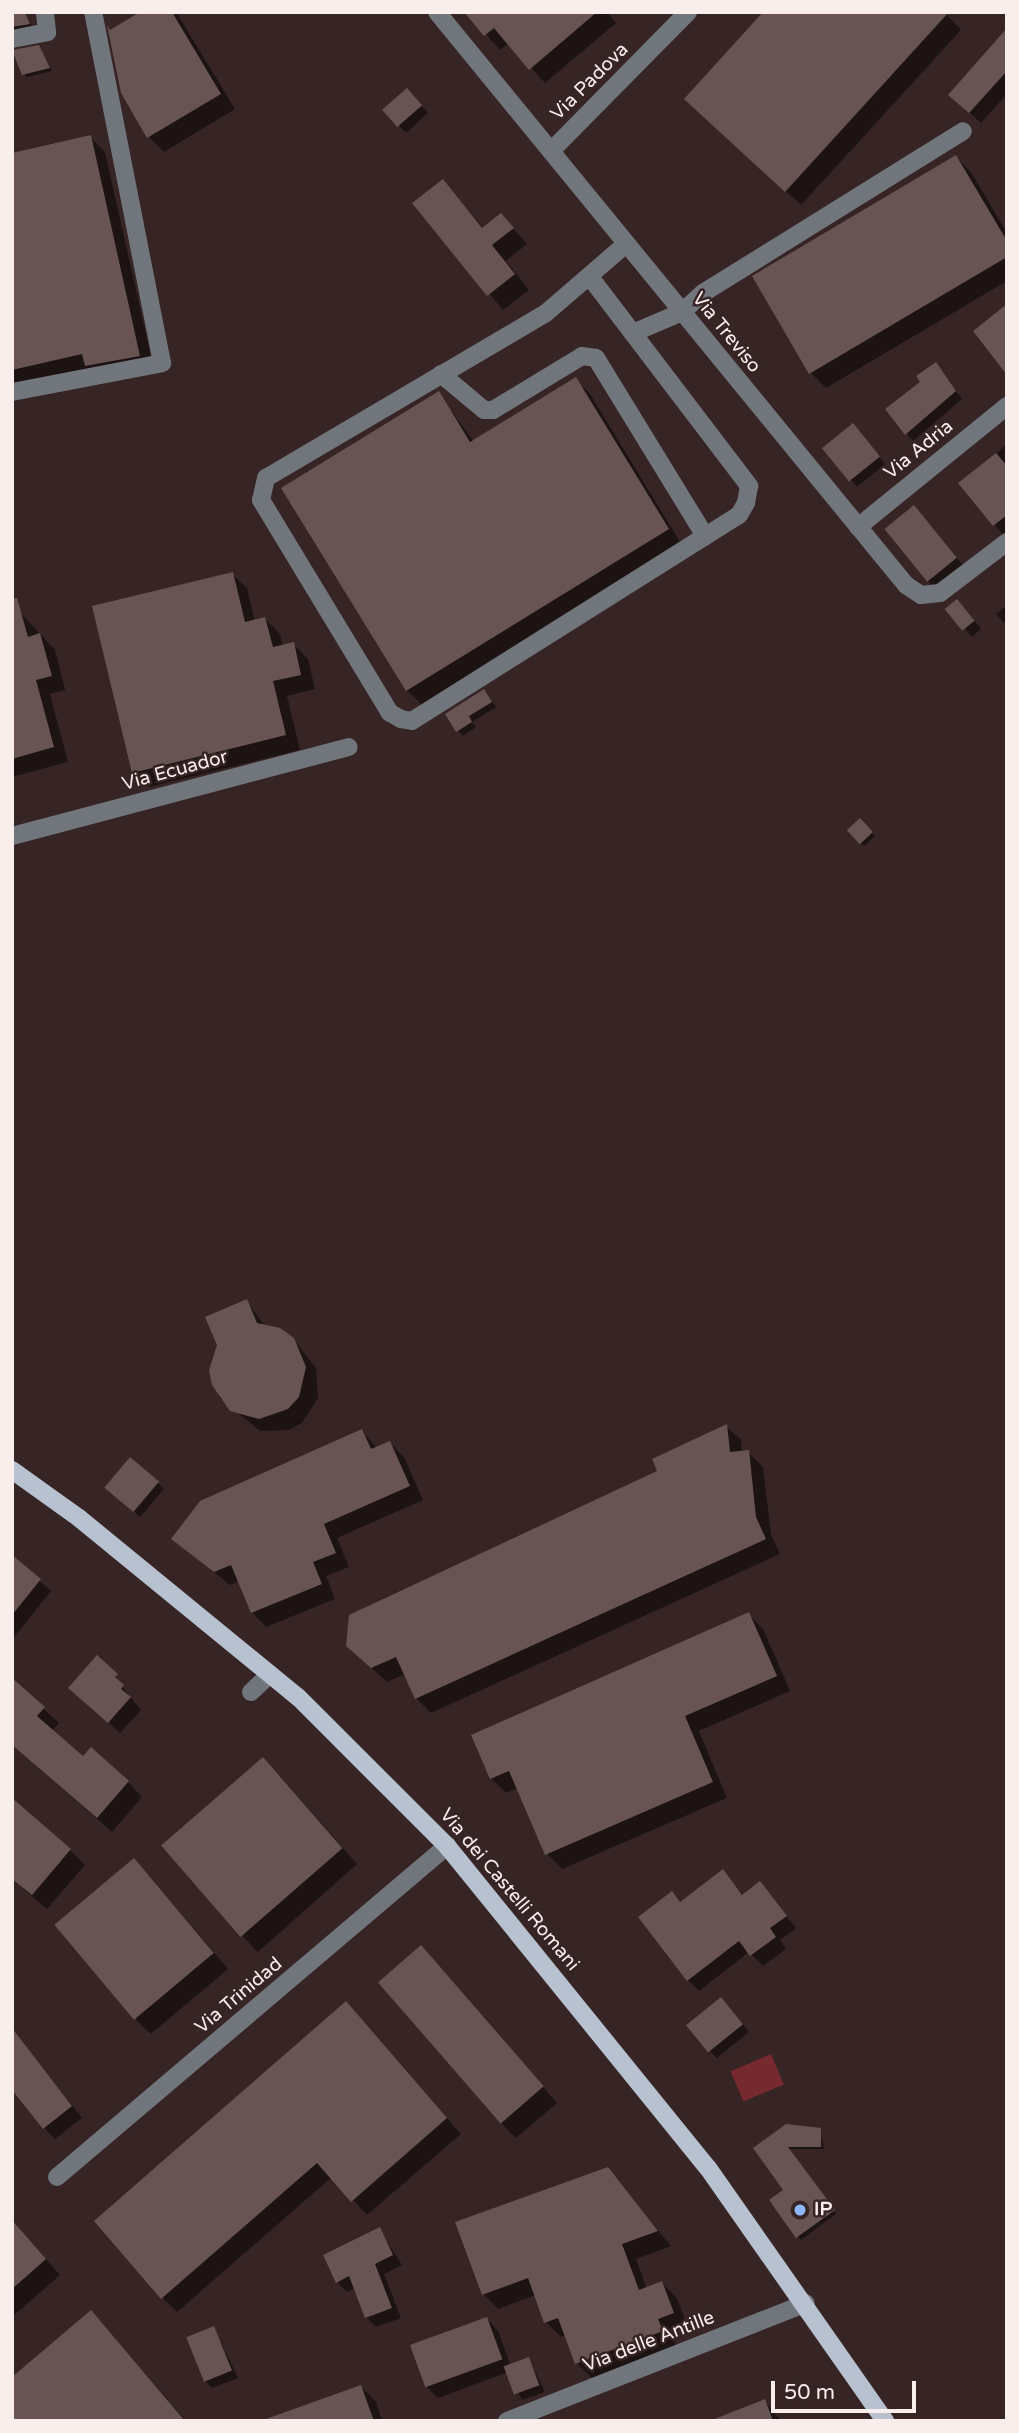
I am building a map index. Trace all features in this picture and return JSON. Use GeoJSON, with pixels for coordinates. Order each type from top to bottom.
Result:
{"type":"FeatureCollection","features":[{"type":"Feature","properties":{"kind":"main road","name":"Via dei Castelli Romani"},"geometry":{"type":"LineString","coordinates":[[12,1470],[79,1518],[270,1674],[359,1754],[447,1846],[708,2168],[806,2303],[885,2421]]}},
{"type":"Feature","properties":{"kind":"street"},"geometry":{"type":"LineString","coordinates":[[12,39],[47,32],[45,12]]}},
{"type":"Feature","properties":{"kind":"street"},"geometry":{"type":"LineString","coordinates":[[12,391],[162,363],[93,12]]}},
{"type":"Feature","properties":{"kind":"street","name":"Via Treviso"},"geometry":{"type":"LineString","coordinates":[[437,12],[906,585],[928,596],[945,591],[1006,543]]}},
{"type":"Feature","properties":{"kind":"street","name":"Via Padova"},"geometry":{"type":"LineString","coordinates":[[551,151],[688,12]]}},
{"type":"Feature","properties":{"kind":"street"},"geometry":{"type":"LineString","coordinates":[[633,333],[682,312],[703,293],[963,131]]}},
{"type":"Feature","properties":{"kind":"street"},"geometry":{"type":"LineString","coordinates":[[590,277],[749,486],[739,515],[412,721],[390,713],[261,500],[261,489],[273,471],[546,313],[626,244]]}},
{"type":"Feature","properties":{"kind":"street"},"geometry":{"type":"LineString","coordinates":[[441,374],[484,410],[493,410],[582,356],[596,358],[705,536]]}},
{"type":"Feature","properties":{"kind":"street","name":"Via Adria"},"geometry":{"type":"LineString","coordinates":[[858,527],[1007,406]]}},
{"type":"Feature","properties":{"kind":"street","name":"Via Ecuador"},"geometry":{"type":"LineString","coordinates":[[12,836],[348,747]]}},
{"type":"Feature","properties":{"kind":"street"},"geometry":{"type":"LineString","coordinates":[[251,1692],[270,1674]]}},
{"type":"Feature","properties":{"kind":"street","name":"Via Trinidad"},"geometry":{"type":"LineString","coordinates":[[57,2177],[447,1846]]}},
{"type":"Feature","properties":{"kind":"street","name":"Via delle Antille"},"geometry":{"type":"LineString","coordinates":[[507,2421],[806,2303]]}},
{"type":"Feature","properties":{"kind":"shaded area"},"geometry":{"type":"Polygon","coordinates":[[[771,2054],[784,2084],[743,2102],[730,2071],[771,2054]]]}},
{"type":"Feature","properties":{"kind":"building"},"geometry":{"type":"Polygon","coordinates":[[[12,12],[25,12],[30,24],[12,27],[12,12]]]}},
{"type":"Feature","properties":{"kind":"building"},"geometry":{"type":"Polygon","coordinates":[[[140,12],[172,12],[221,94],[147,138],[121,93],[107,25],[110,30],[140,12]]]}},
{"type":"Feature","properties":{"kind":"building"},"geometry":{"type":"Polygon","coordinates":[[[464,12],[597,12],[529,70],[494,28],[484,36],[464,12]]]}},
{"type":"Feature","properties":{"kind":"building"},"geometry":{"type":"Polygon","coordinates":[[[763,12],[949,12],[785,192],[684,99],[763,12]]]}},
{"type":"Feature","properties":{"kind":"building"},"geometry":{"type":"Polygon","coordinates":[[[1007,28],[1007,71],[969,113],[948,95],[1007,28]]]}},
{"type":"Feature","properties":{"kind":"building"},"geometry":{"type":"Polygon","coordinates":[[[39,45],[50,68],[22,75],[12,50],[39,45]]]}},
{"type":"Feature","properties":{"kind":"building"},"geometry":{"type":"Polygon","coordinates":[[[407,88],[422,105],[397,127],[382,110],[407,88]]]}},
{"type":"Feature","properties":{"kind":"building"},"geometry":{"type":"Polygon","coordinates":[[[91,135],[140,356],[85,366],[82,354],[12,370],[12,153],[91,135]]]}},
{"type":"Feature","properties":{"kind":"building"},"geometry":{"type":"Polygon","coordinates":[[[956,155],[1007,241],[1007,257],[809,374],[752,276],[956,155]]]}},
{"type":"Feature","properties":{"kind":"building"},"geometry":{"type":"Polygon","coordinates":[[[443,179],[482,228],[501,213],[514,228],[492,245],[515,274],[487,296],[412,203],[443,179]]]}},
{"type":"Feature","properties":{"kind":"building"},"geometry":{"type":"Polygon","coordinates":[[[1007,304],[1007,375],[973,331],[1007,304]]]}},
{"type":"Feature","properties":{"kind":"building"},"geometry":{"type":"Polygon","coordinates":[[[936,362],[956,391],[905,435],[885,409],[920,382],[916,376],[936,362]]]}},
{"type":"Feature","properties":{"kind":"building"},"geometry":{"type":"Polygon","coordinates":[[[576,377],[669,529],[406,691],[281,488],[439,391],[470,442],[576,377]]]}},
{"type":"Feature","properties":{"kind":"building"},"geometry":{"type":"Polygon","coordinates":[[[853,423],[880,456],[849,482],[822,448],[853,423]]]}},
{"type":"Feature","properties":{"kind":"building"},"geometry":{"type":"Polygon","coordinates":[[[996,453],[1007,466],[1007,515],[993,526],[958,483],[996,453]]]}},
{"type":"Feature","properties":{"kind":"building"},"geometry":{"type":"Polygon","coordinates":[[[914,505],[957,558],[927,582],[884,529],[914,505]]]}},
{"type":"Feature","properties":{"kind":"building"},"geometry":{"type":"Polygon","coordinates":[[[233,572],[245,622],[265,617],[273,647],[294,642],[301,675],[273,681],[286,735],[132,773],[92,606],[233,572]]]}},
{"type":"Feature","properties":{"kind":"building"},"geometry":{"type":"Polygon","coordinates":[[[17,598],[28,637],[40,633],[52,676],[36,680],[54,747],[12,759],[12,599],[17,598]]]}},
{"type":"Feature","properties":{"kind":"building"},"geometry":{"type":"Polygon","coordinates":[[[957,599],[975,621],[962,631],[945,609],[957,599]]]}},
{"type":"Feature","properties":{"kind":"building"},"geometry":{"type":"Polygon","coordinates":[[[484,689],[492,702],[469,716],[472,722],[456,732],[445,714],[484,689]]]}},
{"type":"Feature","properties":{"kind":"building"},"geometry":{"type":"Polygon","coordinates":[[[860,818],[873,832],[860,844],[847,830],[860,818]]]}},
{"type":"Feature","properties":{"kind":"building"},"geometry":{"type":"Polygon","coordinates":[[[247,1299],[257,1323],[280,1328],[294,1338],[306,1367],[299,1397],[288,1409],[259,1419],[230,1411],[212,1385],[209,1370],[217,1345],[205,1317],[247,1299]]]}},
{"type":"Feature","properties":{"kind":"building"},"geometry":{"type":"Polygon","coordinates":[[[727,1424],[730,1452],[749,1450],[756,1517],[766,1539],[415,1699],[396,1657],[371,1668],[346,1646],[349,1615],[657,1471],[652,1459],[727,1424]]]}},
{"type":"Feature","properties":{"kind":"building"},"geometry":{"type":"Polygon","coordinates":[[[362,1429],[371,1449],[390,1441],[410,1486],[324,1524],[336,1553],[313,1562],[322,1584],[251,1613],[231,1565],[214,1572],[171,1539],[200,1501],[362,1429]]]}},
{"type":"Feature","properties":{"kind":"building"},"geometry":{"type":"Polygon","coordinates":[[[130,1457],[159,1481],[133,1512],[104,1488],[130,1457]]]}},
{"type":"Feature","properties":{"kind":"building"},"geometry":{"type":"Polygon","coordinates":[[[12,1555],[41,1579],[12,1615],[12,1555]]]}},
{"type":"Feature","properties":{"kind":"building"},"geometry":{"type":"Polygon","coordinates":[[[749,1612],[777,1676],[685,1716],[713,1782],[545,1855],[509,1771],[490,1779],[471,1735],[749,1612]]]}},
{"type":"Feature","properties":{"kind":"building"},"geometry":{"type":"Polygon","coordinates":[[[97,1655],[118,1674],[115,1677],[124,1685],[121,1689],[131,1697],[108,1723],[68,1688],[97,1655]]]}},
{"type":"Feature","properties":{"kind":"building"},"geometry":{"type":"Polygon","coordinates":[[[12,1678],[45,1707],[37,1716],[83,1756],[91,1747],[129,1781],[97,1818],[12,1745],[12,1678]]]}},
{"type":"Feature","properties":{"kind":"building"},"geometry":{"type":"Polygon","coordinates":[[[263,1757],[342,1848],[240,1937],[161,1846],[263,1757]]]}},
{"type":"Feature","properties":{"kind":"building"},"geometry":{"type":"Polygon","coordinates":[[[12,1798],[71,1849],[32,1895],[12,1879],[12,1798]]]}},
{"type":"Feature","properties":{"kind":"building"},"geometry":{"type":"Polygon","coordinates":[[[134,1858],[214,1953],[134,2020],[54,1925],[134,1858]]]}},
{"type":"Feature","properties":{"kind":"building"},"geometry":{"type":"Polygon","coordinates":[[[723,1869],[742,1895],[760,1881],[787,1916],[770,1928],[776,1937],[750,1956],[739,1941],[687,1981],[638,1917],[672,1891],[680,1902],[723,1869]]]}},
{"type":"Feature","properties":{"kind":"building"},"geometry":{"type":"Polygon","coordinates":[[[421,1945],[544,2086],[501,2124],[378,1982],[421,1945]]]}},
{"type":"Feature","properties":{"kind":"building"},"geometry":{"type":"Polygon","coordinates":[[[721,1997],[743,2024],[708,2053],[686,2025],[721,1997]]]}},
{"type":"Feature","properties":{"kind":"building"},"geometry":{"type":"Polygon","coordinates":[[[346,2001],[447,2118],[351,2202],[317,2163],[161,2299],[94,2221],[346,2001]]]}},
{"type":"Feature","properties":{"kind":"building"},"geometry":{"type":"Polygon","coordinates":[[[12,2028],[72,2106],[43,2129],[12,2090],[12,2028]]]}},
{"type":"Feature","properties":{"kind":"building"},"geometry":{"type":"Polygon","coordinates":[[[786,2124],[821,2128],[821,2147],[788,2147],[835,2210],[796,2238],[769,2200],[783,2190],[753,2148],[786,2124]]]}},
{"type":"Feature","properties":{"kind":"building"},"geometry":{"type":"Polygon","coordinates":[[[608,2167],[658,2231],[622,2244],[639,2290],[662,2281],[674,2313],[658,2319],[663,2331],[575,2364],[558,2318],[544,2323],[528,2278],[482,2295],[455,2222],[608,2167]]]}},
{"type":"Feature","properties":{"kind":"building"},"geometry":{"type":"Polygon","coordinates":[[[12,2220],[46,2259],[12,2289],[12,2220]]]}},
{"type":"Feature","properties":{"kind":"building"},"geometry":{"type":"Polygon","coordinates":[[[380,2227],[393,2255],[375,2264],[392,2308],[365,2318],[349,2276],[336,2283],[323,2255],[380,2227]]]}},
{"type":"Feature","properties":{"kind":"building"},"geometry":{"type":"Polygon","coordinates":[[[91,2310],[185,2421],[12,2421],[12,2377],[91,2310]]]}},
{"type":"Feature","properties":{"kind":"building"},"geometry":{"type":"Polygon","coordinates":[[[487,2317],[502,2359],[425,2387],[410,2345],[487,2317]]]}},
{"type":"Feature","properties":{"kind":"building"},"geometry":{"type":"Polygon","coordinates":[[[214,2326],[232,2371],[204,2382],[186,2337],[214,2326]]]}},
{"type":"Feature","properties":{"kind":"building"},"geometry":{"type":"Polygon","coordinates":[[[529,2357],[539,2385],[514,2394],[504,2366],[529,2357]]]}},
{"type":"Feature","properties":{"kind":"building"},"geometry":{"type":"Polygon","coordinates":[[[361,2385],[374,2421],[266,2419],[361,2385]]]}},
{"type":"Feature","properties":{"kind":"building"},"geometry":{"type":"Polygon","coordinates":[[[765,2399],[773,2421],[712,2421],[712,2420],[765,2399]]]}},
{"type":"Feature","properties":{"kind":"place","name":"IP"},"geometry":{"type":"Point","coordinates":[800,2210]}}]}
